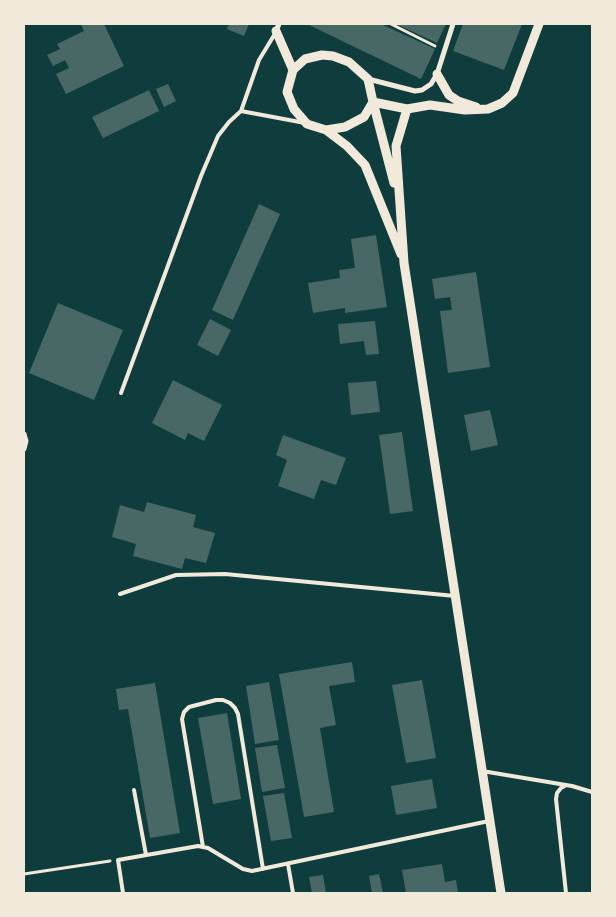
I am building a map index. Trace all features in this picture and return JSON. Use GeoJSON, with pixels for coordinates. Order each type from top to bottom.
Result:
{"type":"FeatureCollection","features":[{"type":"Feature","properties":{"kind":"street"},"geometry":{"type":"LineString","coordinates":[[404,263],[365,165],[347,146],[326,130],[307,124],[294,109],[287,92],[293,70],[305,59],[322,55],[334,56],[349,62],[368,79],[415,91],[422,90],[431,84],[436,74],[453,24]]}},
{"type":"Feature","properties":{"kind":"street"},"geometry":{"type":"LineString","coordinates":[[373,102],[407,109],[430,105],[465,110],[488,109],[502,103],[513,93],[539,24]]}},
{"type":"Feature","properties":{"kind":"street"},"geometry":{"type":"LineString","coordinates":[[277,28],[293,70]]}},
{"type":"Feature","properties":{"kind":"street"},"geometry":{"type":"LineString","coordinates":[[436,74],[449,95],[458,101],[488,109]]}},
{"type":"Feature","properties":{"kind":"street"},"geometry":{"type":"LineString","coordinates":[[368,79],[400,205]]}},
{"type":"Feature","properties":{"kind":"street"},"geometry":{"type":"LineString","coordinates":[[326,130],[345,127],[364,117],[373,102]]}},
{"type":"Feature","properties":{"kind":"street"},"geometry":{"type":"LineString","coordinates":[[407,109],[396,146],[404,263],[501,893]]}},
{"type":"Feature","properties":{"kind":"street"},"geometry":{"type":"LineString","coordinates":[[24,434],[26,441],[24,449]]}},
{"type":"Feature","properties":{"kind":"lane"},"geometry":{"type":"LineString","coordinates":[[121,393],[201,176],[218,136],[241,111],[259,60],[277,28]]}},
{"type":"Feature","properties":{"kind":"lane"},"geometry":{"type":"LineString","coordinates":[[241,111],[307,124]]}},
{"type":"Feature","properties":{"kind":"lane"},"geometry":{"type":"LineString","coordinates":[[120,594],[176,575],[225,574],[455,596]]}},
{"type":"Feature","properties":{"kind":"lane"},"geometry":{"type":"LineString","coordinates":[[203,847],[182,718],[184,712],[189,707],[223,700],[230,702],[238,714],[263,870]]}},
{"type":"Feature","properties":{"kind":"lane"},"geometry":{"type":"LineString","coordinates":[[482,771],[572,786],[592,792]]}},
{"type":"Feature","properties":{"kind":"lane"},"geometry":{"type":"LineString","coordinates":[[566,893],[556,799],[557,793],[561,788],[566,785],[572,786]]}},
{"type":"Feature","properties":{"kind":"lane"},"geometry":{"type":"LineString","coordinates":[[134,790],[146,855]]}},
{"type":"Feature","properties":{"kind":"lane"},"geometry":{"type":"LineString","coordinates":[[123,893],[118,860],[203,847],[243,869],[252,871],[263,870],[490,821]]}},
{"type":"Feature","properties":{"kind":"lane"},"geometry":{"type":"LineString","coordinates":[[288,864],[293,893]]}},
{"type":"Feature","properties":{"kind":"path"},"geometry":{"type":"LineString","coordinates":[[391,24],[444,50]]}},
{"type":"Feature","properties":{"kind":"path"},"geometry":{"type":"LineString","coordinates":[[24,874],[118,860]]}},
{"type":"Feature","properties":{"kind":"building"},"geometry":{"type":"Polygon","coordinates":[[[81,24],[104,24],[124,66],[66,94],[56,74],[69,68],[65,60],[53,66],[47,55],[60,49],[57,44],[84,31],[81,24]]]}},
{"type":"Feature","properties":{"kind":"building"},"geometry":{"type":"Polygon","coordinates":[[[229,24],[249,24],[244,36],[227,29],[229,24]]]}},
{"type":"Feature","properties":{"kind":"building"},"geometry":{"type":"Polygon","coordinates":[[[307,24],[381,24],[435,49],[421,79],[307,24]]]}},
{"type":"Feature","properties":{"kind":"building"},"geometry":{"type":"Polygon","coordinates":[[[396,24],[446,24],[437,43],[396,24]]]}},
{"type":"Feature","properties":{"kind":"building"},"geometry":{"type":"Polygon","coordinates":[[[463,24],[522,24],[504,70],[453,51],[463,24]]]}},
{"type":"Feature","properties":{"kind":"building"},"geometry":{"type":"Polygon","coordinates":[[[168,84],[176,101],[164,107],[156,89],[168,84]]]}},
{"type":"Feature","properties":{"kind":"building"},"geometry":{"type":"Polygon","coordinates":[[[149,90],[159,111],[103,138],[92,117],[149,90]]]}},
{"type":"Feature","properties":{"kind":"building"},"geometry":{"type":"Polygon","coordinates":[[[259,204],[280,214],[233,320],[212,310],[259,204]]]}},
{"type":"Feature","properties":{"kind":"building"},"geometry":{"type":"Polygon","coordinates":[[[376,235],[387,307],[345,313],[345,308],[313,313],[308,283],[340,278],[339,270],[355,268],[351,239],[376,235]]]}},
{"type":"Feature","properties":{"kind":"building"},"geometry":{"type":"Polygon","coordinates":[[[476,272],[490,367],[448,373],[440,311],[452,310],[450,297],[435,299],[432,279],[476,272]]]}},
{"type":"Feature","properties":{"kind":"building"},"geometry":{"type":"Polygon","coordinates":[[[58,303],[123,330],[94,400],[29,373],[58,303]]]}},
{"type":"Feature","properties":{"kind":"building"},"geometry":{"type":"Polygon","coordinates":[[[210,319],[231,330],[218,356],[197,345],[210,319]]]}},
{"type":"Feature","properties":{"kind":"building"},"geometry":{"type":"Polygon","coordinates":[[[375,321],[379,354],[366,355],[364,341],[340,344],[338,324],[375,321]]]}},
{"type":"Feature","properties":{"kind":"building"},"geometry":{"type":"Polygon","coordinates":[[[173,380],[222,405],[204,441],[188,433],[185,440],[152,423],[173,380]]]}},
{"type":"Feature","properties":{"kind":"building"},"geometry":{"type":"Polygon","coordinates":[[[376,381],[380,412],[351,415],[348,383],[376,381]]]}},
{"type":"Feature","properties":{"kind":"building"},"geometry":{"type":"Polygon","coordinates":[[[490,410],[498,445],[471,451],[464,415],[490,410]]]}},
{"type":"Feature","properties":{"kind":"building"},"geometry":{"type":"Polygon","coordinates":[[[402,432],[413,511],[390,514],[379,435],[402,432]]]}},
{"type":"Feature","properties":{"kind":"building"},"geometry":{"type":"Polygon","coordinates":[[[283,435],[346,458],[336,485],[321,480],[314,499],[278,486],[287,460],[276,455],[283,435]]]}},
{"type":"Feature","properties":{"kind":"building"},"geometry":{"type":"Polygon","coordinates":[[[147,502],[196,515],[193,527],[215,533],[206,563],[185,558],[182,569],[133,556],[136,544],[112,537],[120,505],[144,512],[147,502]]]}},
{"type":"Feature","properties":{"kind":"building"},"geometry":{"type":"Polygon","coordinates":[[[352,662],[355,682],[329,686],[336,725],[320,728],[334,812],[304,817],[279,674],[352,662]]]}},
{"type":"Feature","properties":{"kind":"building"},"geometry":{"type":"Polygon","coordinates":[[[422,680],[436,758],[406,763],[392,685],[422,680]]]}},
{"type":"Feature","properties":{"kind":"building"},"geometry":{"type":"Polygon","coordinates":[[[269,682],[279,740],[255,744],[246,686],[269,682]]]}},
{"type":"Feature","properties":{"kind":"building"},"geometry":{"type":"Polygon","coordinates":[[[155,683],[180,833],[150,838],[128,709],[119,710],[116,689],[155,683]]]}},
{"type":"Feature","properties":{"kind":"building"},"geometry":{"type":"Polygon","coordinates":[[[227,713],[241,799],[213,804],[198,718],[227,713]]]}},
{"type":"Feature","properties":{"kind":"building"},"geometry":{"type":"Polygon","coordinates":[[[277,745],[285,788],[262,792],[255,748],[277,745]]]}},
{"type":"Feature","properties":{"kind":"building"},"geometry":{"type":"Polygon","coordinates":[[[432,779],[437,808],[396,815],[391,786],[432,779]]]}},
{"type":"Feature","properties":{"kind":"building"},"geometry":{"type":"Polygon","coordinates":[[[284,793],[292,838],[271,841],[263,796],[284,793]]]}},
{"type":"Feature","properties":{"kind":"building"},"geometry":{"type":"Polygon","coordinates":[[[442,864],[445,882],[456,880],[458,893],[406,893],[402,870],[442,864]]]}},
{"type":"Feature","properties":{"kind":"building"},"geometry":{"type":"Polygon","coordinates":[[[379,874],[383,893],[372,893],[369,876],[379,874]]]}},
{"type":"Feature","properties":{"kind":"building"},"geometry":{"type":"Polygon","coordinates":[[[323,875],[326,893],[312,893],[309,877],[323,875]]]}}]}
